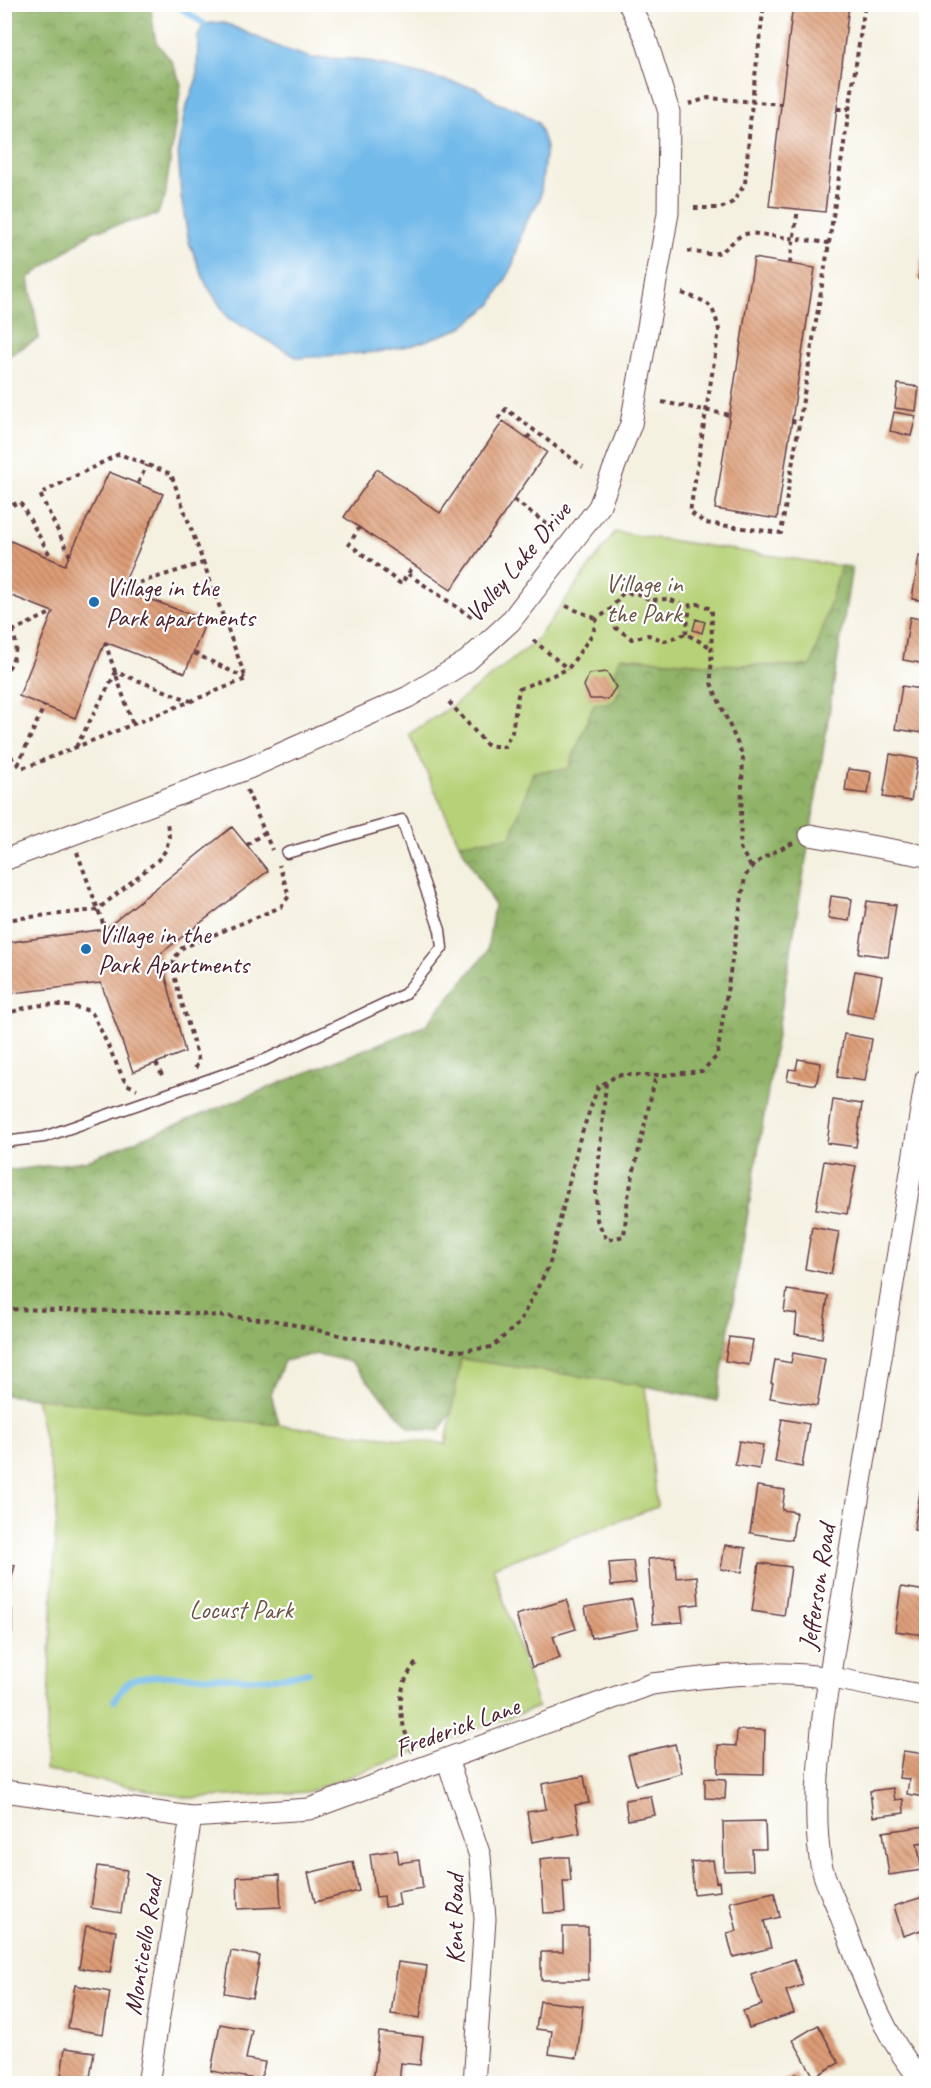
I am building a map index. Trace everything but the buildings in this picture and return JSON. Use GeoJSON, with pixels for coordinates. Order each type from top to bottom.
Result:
{"type":"FeatureCollection","features":[{"type":"Feature","properties":{"kind":"street","name":"Valley Lake Drive"},"geometry":{"type":"LineString","coordinates":[[4,860],[249,768],[408,697],[467,661],[510,622],[599,507],[631,424],[668,213],[669,112],[645,36],[629,4]]}},
{"type":"Feature","properties":{"kind":"street"},"geometry":{"type":"LineString","coordinates":[[810,835],[927,856]]}},
{"type":"Feature","properties":{"kind":"street","name":"Jefferson Road"},"geometry":{"type":"LineString","coordinates":[[925,2084],[885,2026],[871,1998],[820,1860],[817,1788],[823,1717],[927,1079]]}},
{"type":"Feature","properties":{"kind":"street","name":"Frederick Lane"},"geometry":{"type":"LineString","coordinates":[[4,1791],[191,1817],[309,1809],[652,1684],[711,1676],[769,1673],[830,1678],[927,1696]]}},
{"type":"Feature","properties":{"kind":"street","name":"Kent Road"},"geometry":{"type":"LineString","coordinates":[[447,1759],[480,1856],[484,1909],[474,2084]]}},
{"type":"Feature","properties":{"kind":"street","name":"Monticello Road"},"geometry":{"type":"LineString","coordinates":[[147,2084],[191,1817]]}},
{"type":"Feature","properties":{"kind":"lane"},"geometry":{"type":"LineString","coordinates":[[4,1142],[44,1137],[265,1060],[405,994],[441,948],[440,930],[402,819],[287,853]]}},
{"type":"Feature","properties":{"kind":"path"},"geometry":{"type":"LineString","coordinates":[[694,208],[721,208],[733,202],[745,184],[764,4]]}},
{"type":"Feature","properties":{"kind":"path"},"geometry":{"type":"LineString","coordinates":[[682,293],[706,302],[714,311],[719,330],[690,512],[705,523],[781,532],[829,243],[865,4]]}},
{"type":"Feature","properties":{"kind":"path"},"geometry":{"type":"LineString","coordinates":[[689,104],[708,98],[781,104]]}},
{"type":"Feature","properties":{"kind":"path"},"geometry":{"type":"LineString","coordinates":[[837,109],[849,109]]}},
{"type":"Feature","properties":{"kind":"path"},"geometry":{"type":"LineString","coordinates":[[790,263],[798,209]]}},
{"type":"Feature","properties":{"kind":"path"},"geometry":{"type":"LineString","coordinates":[[688,251],[710,254],[721,252],[741,234],[750,233],[829,243]]}},
{"type":"Feature","properties":{"kind":"path"},"geometry":{"type":"LineString","coordinates":[[662,402],[730,415]]}},
{"type":"Feature","properties":{"kind":"path"},"geometry":{"type":"LineString","coordinates":[[498,419],[506,409],[583,467]]}},
{"type":"Feature","properties":{"kind":"path"},"geometry":{"type":"LineString","coordinates":[[791,421],[800,422]]}},
{"type":"Feature","properties":{"kind":"path"},"geometry":{"type":"LineString","coordinates":[[527,438],[534,430]]}},
{"type":"Feature","properties":{"kind":"path"},"geometry":{"type":"LineString","coordinates":[[70,556],[40,494],[119,454],[171,474],[246,678]]}},
{"type":"Feature","properties":{"kind":"path"},"geometry":{"type":"LineString","coordinates":[[138,483],[147,465]]}},
{"type":"Feature","properties":{"kind":"path"},"geometry":{"type":"LineString","coordinates":[[513,500],[551,527]]}},
{"type":"Feature","properties":{"kind":"path"},"geometry":{"type":"LineString","coordinates":[[4,508],[20,502],[51,558]]}},
{"type":"Feature","properties":{"kind":"path"},"geometry":{"type":"LineString","coordinates":[[360,527],[349,544],[401,584],[414,565]]}},
{"type":"Feature","properties":{"kind":"path"},"geometry":{"type":"LineString","coordinates":[[122,588],[203,562]]}},
{"type":"Feature","properties":{"kind":"path"},"geometry":{"type":"LineString","coordinates":[[408,574],[474,618]]}},
{"type":"Feature","properties":{"kind":"path"},"geometry":{"type":"LineString","coordinates":[[449,702],[487,745],[504,747],[512,732],[519,689],[568,669],[593,633],[597,619],[611,609],[622,593],[638,594],[651,600],[668,599],[686,606],[698,604],[712,609],[711,683],[743,756],[740,848],[750,867]]}},
{"type":"Feature","properties":{"kind":"path"},"geometry":{"type":"LineString","coordinates":[[566,606],[597,619]]}},
{"type":"Feature","properties":{"kind":"path"},"geometry":{"type":"LineString","coordinates":[[686,634],[690,606]]}},
{"type":"Feature","properties":{"kind":"path"},"geometry":{"type":"LineString","coordinates":[[611,609],[616,628],[632,639],[648,635],[665,641],[686,634],[712,648]]}},
{"type":"Feature","properties":{"kind":"path"},"geometry":{"type":"LineString","coordinates":[[4,635],[53,612]]}},
{"type":"Feature","properties":{"kind":"path"},"geometry":{"type":"LineString","coordinates":[[4,614],[14,630],[14,662],[4,674]]}},
{"type":"Feature","properties":{"kind":"path"},"geometry":{"type":"LineString","coordinates":[[533,640],[568,669]]}},
{"type":"Feature","properties":{"kind":"path"},"geometry":{"type":"LineString","coordinates":[[105,642],[133,725]]}},
{"type":"Feature","properties":{"kind":"path"},"geometry":{"type":"LineString","coordinates":[[194,653],[246,678]]}},
{"type":"Feature","properties":{"kind":"path"},"geometry":{"type":"LineString","coordinates":[[116,672],[191,701]]}},
{"type":"Feature","properties":{"kind":"path"},"geometry":{"type":"LineString","coordinates":[[76,748],[116,672]]}},
{"type":"Feature","properties":{"kind":"path"},"geometry":{"type":"LineString","coordinates":[[4,739],[13,760],[22,768],[246,678]]}},
{"type":"Feature","properties":{"kind":"path"},"geometry":{"type":"LineString","coordinates":[[18,765],[44,706]]}},
{"type":"Feature","properties":{"kind":"path"},"geometry":{"type":"LineString","coordinates":[[247,790],[273,852]]}},
{"type":"Feature","properties":{"kind":"path"},"geometry":{"type":"LineString","coordinates":[[4,917],[12,919],[97,910],[157,861],[166,850],[169,837],[167,822]]}},
{"type":"Feature","properties":{"kind":"path"},"geometry":{"type":"LineString","coordinates":[[247,845],[264,831]]}},
{"type":"Feature","properties":{"kind":"path"},"geometry":{"type":"LineString","coordinates":[[73,834],[105,929]]}},
{"type":"Feature","properties":{"kind":"path"},"geometry":{"type":"LineString","coordinates":[[4,1310],[183,1313],[272,1320],[348,1337],[459,1351],[492,1347],[519,1323],[549,1266],[579,1141],[598,1087],[618,1075],[656,1075],[702,1071],[717,1056],[745,877],[750,867],[766,856],[810,835]]}},
{"type":"Feature","properties":{"kind":"path"},"geometry":{"type":"LineString","coordinates":[[184,1072],[195,1068],[199,1062],[172,972],[174,959],[182,948],[281,907],[289,896],[277,861]]}},
{"type":"Feature","properties":{"kind":"path"},"geometry":{"type":"LineString","coordinates":[[4,1015],[21,1008],[52,1003],[89,1010],[126,1084],[137,1089],[146,1086]]}},
{"type":"Feature","properties":{"kind":"path"},"geometry":{"type":"LineString","coordinates":[[156,1063],[164,1079]]}},
{"type":"Feature","properties":{"kind":"path"},"geometry":{"type":"LineString","coordinates":[[606,1082],[596,1192],[597,1220],[607,1240],[624,1236],[627,1197],[656,1075]]}},
{"type":"Feature","properties":{"kind":"path"},"geometry":{"type":"LineString","coordinates":[[155,1083],[174,1076]]}},
{"type":"Feature","properties":{"kind":"path"},"geometry":{"type":"LineString","coordinates":[[417,1662],[407,1673],[401,1695],[401,1715],[405,1734],[420,1769]]}},
{"type":"Feature","properties":{"kind":"green space"},"geometry":{"type":"Polygon","coordinates":[[[4,5],[150,5],[156,42],[172,62],[181,84],[165,197],[157,215],[94,231],[29,278],[39,338],[5,358],[4,5]]]}},
{"type":"Feature","properties":{"kind":"green space","name":"Village in the Park"},"geometry":{"type":"Polygon","coordinates":[[[615,532],[841,566],[811,666],[709,664],[621,657],[614,671],[621,687],[613,702],[594,704],[568,769],[533,772],[511,837],[459,843],[409,734],[452,706],[534,643],[615,532]]]}},
{"type":"Feature","properties":{"kind":"green space"},"geometry":{"type":"Polygon","coordinates":[[[841,566],[852,567],[717,1401],[645,1386],[461,1359],[452,1411],[439,1431],[410,1428],[351,1362],[317,1354],[284,1361],[271,1394],[286,1450],[59,1433],[36,1398],[5,1395],[4,1168],[14,1170],[85,1161],[426,1025],[487,952],[494,905],[459,843],[511,836],[533,772],[568,769],[594,704],[613,702],[621,687],[614,671],[621,657],[709,664],[810,666],[841,566]]]}},
{"type":"Feature","properties":{"kind":"green space","name":"Locust Park"},"geometry":{"type":"Polygon","coordinates":[[[461,1359],[645,1386],[657,1507],[493,1567],[538,1707],[307,1792],[189,1798],[45,1770],[57,1501],[36,1398],[446,1444],[461,1359]]]}},
{"type":"Feature","properties":{"kind":"water"},"geometry":{"type":"Polygon","coordinates":[[[223,22],[281,48],[311,58],[357,59],[476,88],[497,103],[516,109],[538,123],[546,146],[540,199],[525,223],[511,270],[491,305],[459,329],[413,345],[377,352],[298,358],[228,318],[206,284],[189,242],[181,196],[178,149],[185,111],[197,78],[198,36],[204,24],[223,22]]]}},
{"type":"Feature","properties":{"kind":"waterway"},"geometry":{"type":"LineString","coordinates":[[175,4],[204,24]]}},
{"type":"Feature","properties":{"kind":"waterway"},"geometry":{"type":"LineString","coordinates":[[114,1701],[129,1682],[151,1677],[264,1679],[309,1672]]}},
{"type":"Feature","properties":{"kind":"place","name":"Village in the Park apartments"},"geometry":{"type":"Point","coordinates":[94,602]}},
{"type":"Feature","properties":{"kind":"place","name":"Village in the Park Apartments"},"geometry":{"type":"Point","coordinates":[86,949]}}]}
